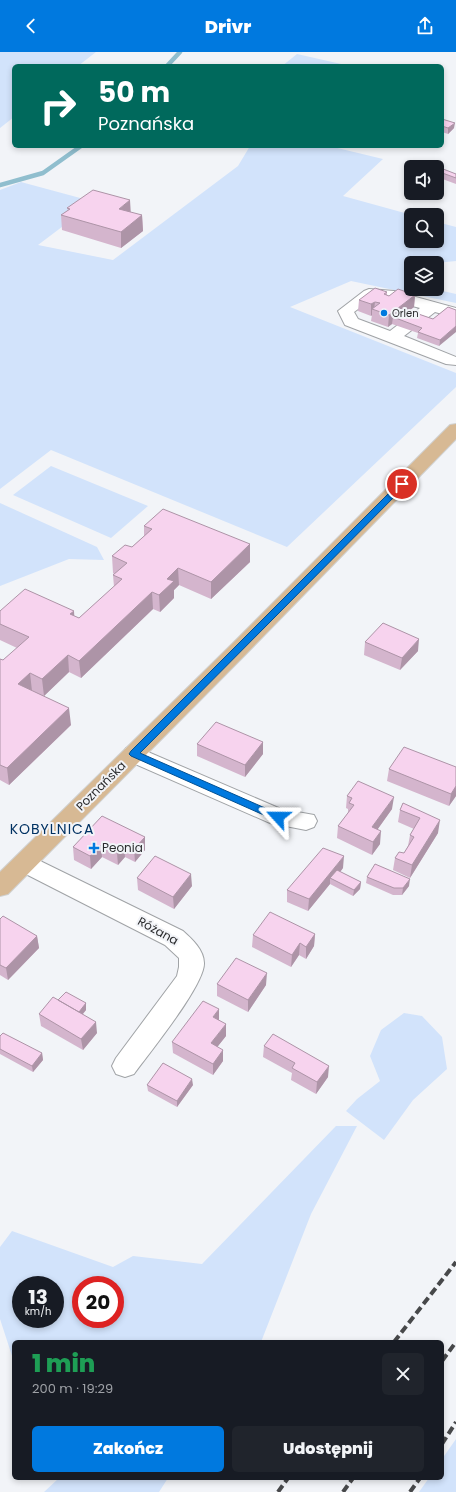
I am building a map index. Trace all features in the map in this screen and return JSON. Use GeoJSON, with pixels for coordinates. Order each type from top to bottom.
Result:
{"type":"FeatureCollection","features":[{"type":"Feature","properties":{"kind":"main road","name":"Poznańska"},"geometry":{"type":"LineString","coordinates":[[0,887],[246,643],[456,429]]}},
{"type":"Feature","properties":{"kind":"street"},"geometry":{"type":"LineString","coordinates":[[455,360],[351,322],[346,310],[369,294],[394,296],[456,313]]}},
{"type":"Feature","properties":{"kind":"street"},"geometry":{"type":"LineString","coordinates":[[392,337],[432,307]]}},
{"type":"Feature","properties":{"kind":"street"},"geometry":{"type":"LineString","coordinates":[[134,754],[278,817],[306,821]]}},
{"type":"Feature","properties":{"kind":"street","name":"Różana"},"geometry":{"type":"LineString","coordinates":[[24,863],[174,938],[184,946],[192,956],[193,970],[188,981],[125,1066]]}},
{"type":"Feature","properties":{"kind":"shaded area"},"geometry":{"type":"Polygon","coordinates":[[[0,52],[96,52],[81,64],[12,64],[12,119],[0,128],[0,52]]]}},
{"type":"Feature","properties":{"kind":"shaded area"},"geometry":{"type":"Polygon","coordinates":[[[297,54],[341,64],[284,64],[297,54]]]}},
{"type":"Feature","properties":{"kind":"shaded area"},"geometry":{"type":"Polygon","coordinates":[[[249,148],[337,148],[383,159],[343,196],[404,213],[404,248],[444,248],[444,224],[456,227],[456,261],[444,262],[444,256],[404,256],[404,292],[351,281],[290,307],[456,373],[456,387],[287,547],[51,450],[0,489],[0,190],[21,182],[95,202],[38,245],[113,260],[238,166],[249,148]]]}},
{"type":"Feature","properties":{"kind":"shaded area"},"geometry":{"type":"Polygon","coordinates":[[[444,291],[456,294],[456,303],[423,296],[444,296],[444,291]]]}},
{"type":"Feature","properties":{"kind":"shaded area"},"geometry":{"type":"Polygon","coordinates":[[[51,466],[148,506],[111,538],[13,495],[51,466]]]}},
{"type":"Feature","properties":{"kind":"shaded area"},"geometry":{"type":"Polygon","coordinates":[[[0,503],[97,547],[104,560],[69,559],[0,586],[0,503]]]}},
{"type":"Feature","properties":{"kind":"shaded area"},"geometry":{"type":"Polygon","coordinates":[[[404,1013],[422,1016],[442,1037],[447,1069],[413,1100],[384,1140],[346,1111],[357,1099],[380,1081],[370,1056],[381,1030],[404,1013]]]}},
{"type":"Feature","properties":{"kind":"shaded area"},"geometry":{"type":"Polygon","coordinates":[[[336,1126],[357,1126],[311,1214],[262,1340],[12,1340],[12,1356],[0,1319],[0,1247],[12,1231],[113,1267],[133,1256],[202,1264],[336,1126]]]}},
{"type":"Feature","properties":{"kind":"shaded area"},"geometry":{"type":"Polygon","coordinates":[[[456,1439],[456,1492],[419,1492],[428,1480],[444,1480],[444,1456],[456,1439]]]}},
{"type":"Feature","properties":{"kind":"shaded area"},"geometry":{"type":"Polygon","coordinates":[[[57,1480],[167,1480],[159,1492],[44,1492],[57,1480]]]}},
{"type":"Feature","properties":{"kind":"building"},"geometry":{"type":"Polygon","coordinates":[[[444,120],[455,123],[448,128],[444,127],[444,120]]]}},
{"type":"Feature","properties":{"kind":"building"},"geometry":{"type":"Polygon","coordinates":[[[444,169],[456,174],[456,178],[444,174],[444,169]]]}},
{"type":"Feature","properties":{"kind":"building"},"geometry":{"type":"Polygon","coordinates":[[[93,190],[130,200],[119,209],[142,215],[121,232],[61,215],[70,209],[67,208],[93,190]]]}},
{"type":"Feature","properties":{"kind":"building"},"geometry":{"type":"Polygon","coordinates":[[[375,288],[387,292],[384,294],[389,296],[398,289],[404,291],[404,296],[414,296],[389,315],[372,309],[380,303],[375,302],[371,304],[359,300],[375,288]]]}},
{"type":"Feature","properties":{"kind":"building"},"geometry":{"type":"Polygon","coordinates":[[[448,307],[456,310],[456,326],[440,340],[418,332],[422,328],[393,317],[404,309],[433,319],[448,307]]]}},
{"type":"Feature","properties":{"kind":"building"},"geometry":{"type":"Polygon","coordinates":[[[163,509],[250,544],[211,582],[178,568],[167,579],[174,581],[159,595],[152,592],[79,661],[68,655],[42,679],[30,673],[18,684],[69,708],[7,768],[0,765],[0,659],[3,660],[29,637],[0,624],[0,611],[25,589],[74,611],[70,614],[79,618],[122,579],[113,575],[127,563],[112,556],[125,545],[132,547],[152,529],[144,526],[163,509]]]}},
{"type":"Feature","properties":{"kind":"building"},"geometry":{"type":"Polygon","coordinates":[[[383,623],[419,639],[402,658],[365,642],[383,623]]]}},
{"type":"Feature","properties":{"kind":"building"},"geometry":{"type":"Polygon","coordinates":[[[216,722],[263,742],[245,765],[197,744],[216,722]]]}},
{"type":"Feature","properties":{"kind":"building"},"geometry":{"type":"Polygon","coordinates":[[[404,747],[456,767],[456,786],[451,794],[389,769],[404,747]]]}},
{"type":"Feature","properties":{"kind":"building"},"geometry":{"type":"Polygon","coordinates":[[[358,781],[394,797],[372,827],[381,831],[373,842],[338,826],[354,805],[349,803],[352,798],[347,796],[358,781]]]}},
{"type":"Feature","properties":{"kind":"building"},"geometry":{"type":"Polygon","coordinates":[[[403,803],[440,820],[412,865],[395,858],[399,852],[404,853],[414,837],[410,835],[420,818],[400,810],[403,803]]]}},
{"type":"Feature","properties":{"kind":"building"},"geometry":{"type":"Polygon","coordinates":[[[102,816],[145,837],[134,849],[124,844],[117,853],[101,845],[90,856],[73,847],[102,816]]]}},
{"type":"Feature","properties":{"kind":"building"},"geometry":{"type":"Polygon","coordinates":[[[323,848],[344,856],[309,899],[287,890],[323,848]]]}},
{"type":"Feature","properties":{"kind":"building"},"geometry":{"type":"Polygon","coordinates":[[[155,856],[191,874],[173,897],[137,878],[155,856]]]}},
{"type":"Feature","properties":{"kind":"building"},"geometry":{"type":"Polygon","coordinates":[[[375,864],[410,879],[403,888],[394,888],[367,877],[375,864]]]}},
{"type":"Feature","properties":{"kind":"building"},"geometry":{"type":"Polygon","coordinates":[[[337,870],[361,882],[354,890],[330,878],[337,870]]]}},
{"type":"Feature","properties":{"kind":"building"},"geometry":{"type":"Polygon","coordinates":[[[270,912],[315,934],[306,947],[300,943],[292,955],[253,935],[270,912]]]}},
{"type":"Feature","properties":{"kind":"building"},"geometry":{"type":"Polygon","coordinates":[[[3,916],[37,936],[6,968],[0,965],[0,919],[3,916]]]}},
{"type":"Feature","properties":{"kind":"building"},"geometry":{"type":"Polygon","coordinates":[[[236,958],[267,973],[248,1000],[217,984],[236,958]]]}},
{"type":"Feature","properties":{"kind":"building"},"geometry":{"type":"Polygon","coordinates":[[[66,992],[86,1003],[79,1012],[58,1000],[66,992]]]}},
{"type":"Feature","properties":{"kind":"building"},"geometry":{"type":"Polygon","coordinates":[[[53,997],[96,1022],[81,1039],[39,1014],[53,997]]]}},
{"type":"Feature","properties":{"kind":"building"},"geometry":{"type":"Polygon","coordinates":[[[203,1001],[219,1009],[213,1017],[226,1024],[211,1043],[223,1050],[213,1064],[172,1042],[203,1001]]]}},
{"type":"Feature","properties":{"kind":"building"},"geometry":{"type":"Polygon","coordinates":[[[3,1033],[42,1053],[32,1066],[0,1049],[0,1036],[3,1033]]]}},
{"type":"Feature","properties":{"kind":"building"},"geometry":{"type":"Polygon","coordinates":[[[273,1034],[329,1066],[317,1082],[292,1068],[295,1063],[264,1046],[273,1034]]]}},
{"type":"Feature","properties":{"kind":"building"},"geometry":{"type":"Polygon","coordinates":[[[163,1063],[192,1079],[177,1101],[147,1085],[163,1063]]]}},
{"type":"Feature","properties":{"kind":"waterway"},"geometry":{"type":"LineString","coordinates":[[169,64],[180,52]]}},
{"type":"Feature","properties":{"kind":"waterway"},"geometry":{"type":"LineString","coordinates":[[0,185],[43,173],[78,148]]}},
{"type":"Feature","properties":{"kind":"railway"},"geometry":{"type":"LineString","coordinates":[[396,1340],[456,1262]]}},
{"type":"Feature","properties":{"kind":"railway"},"geometry":{"type":"LineString","coordinates":[[444,1358],[456,1342]]}},
{"type":"Feature","properties":{"kind":"railway"},"geometry":{"type":"LineString","coordinates":[[444,1441],[456,1422]]}},
{"type":"Feature","properties":{"kind":"railway"},"geometry":{"type":"LineString","coordinates":[[278,1492],[287,1480]]}},
{"type":"Feature","properties":{"kind":"railway"},"geometry":{"type":"LineString","coordinates":[[343,1492],[352,1480]]}},
{"type":"Feature","properties":{"kind":"railway"},"geometry":{"type":"LineString","coordinates":[[410,1492],[419,1480]]}},
{"type":"Feature","properties":{"kind":"place","name":"Orlen"},"geometry":{"type":"Point","coordinates":[384,313]}},
{"type":"Feature","properties":{"kind":"place","name":"Peonia"},"geometry":{"type":"Point","coordinates":[94,848]}},
{"type":"Feature","properties":{"kind":"district","name":"KOBYLNICA"},"geometry":{"type":"Point","coordinates":[52,829]}},
{"type":"Feature","properties":{"kind":"route"},"geometry":{"type":"LineString","coordinates":[[278,817],[134,754],[402,484]]}}]}
